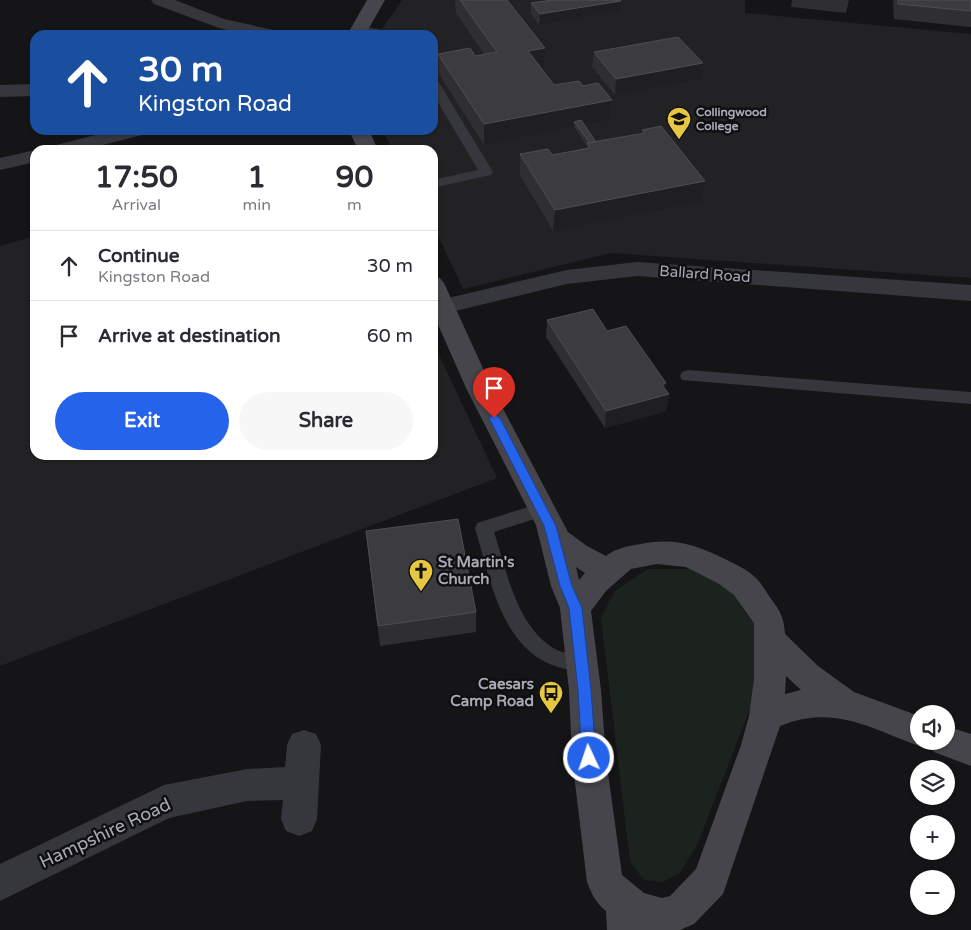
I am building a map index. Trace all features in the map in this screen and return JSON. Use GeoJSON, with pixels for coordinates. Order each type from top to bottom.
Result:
{"type":"FeatureCollection","features":[{"type":"Feature","properties":{"kind":"street"},"geometry":{"type":"LineString","coordinates":[[160,0],[219,23],[250,30]]}},
{"type":"Feature","properties":{"kind":"street"},"geometry":{"type":"LineString","coordinates":[[359,30],[376,0]]}},
{"type":"Feature","properties":{"kind":"street"},"geometry":{"type":"LineString","coordinates":[[0,91],[30,90]]}},
{"type":"Feature","properties":{"kind":"street"},"geometry":{"type":"LineString","coordinates":[[78,145],[119,135]]}},
{"type":"Feature","properties":{"kind":"street"},"geometry":{"type":"LineString","coordinates":[[0,164],[30,157]]}},
{"type":"Feature","properties":{"kind":"street","name":"Ballard Road"},"geometry":{"type":"LineString","coordinates":[[438,295],[637,269],[971,293]]}},
{"type":"Feature","properties":{"kind":"street"},"geometry":{"type":"LineString","coordinates":[[438,295],[479,388],[558,540],[577,554],[607,570]]}},
{"type":"Feature","properties":{"kind":"street"},"geometry":{"type":"LineString","coordinates":[[546,518],[566,586],[575,608],[589,758],[605,882],[625,916],[635,909],[662,917],[681,911],[692,914],[710,881],[758,745],[766,716],[770,679],[771,641],[769,620],[745,586],[710,563],[692,556],[657,552],[623,559],[594,582],[575,608]]}},
{"type":"Feature","properties":{"kind":"street"},"geometry":{"type":"LineString","coordinates":[[771,641],[807,676],[844,702],[910,728]]}},
{"type":"Feature","properties":{"kind":"street"},"geometry":{"type":"LineString","coordinates":[[766,716],[796,704],[812,701],[844,702]]}},
{"type":"Feature","properties":{"kind":"street"},"geometry":{"type":"LineString","coordinates":[[955,744],[971,750]]}},
{"type":"Feature","properties":{"kind":"street"},"geometry":{"type":"LineString","coordinates":[[300,819],[304,745]]}},
{"type":"Feature","properties":{"kind":"street","name":"Hampshire Road"},"geometry":{"type":"LineString","coordinates":[[0,883],[164,802],[247,785],[302,783]]}},
{"type":"Feature","properties":{"kind":"lane"},"geometry":{"type":"LineString","coordinates":[[438,92],[486,172],[438,183]]}},
{"type":"Feature","properties":{"kind":"lane"},"geometry":{"type":"LineString","coordinates":[[688,376],[971,398]]}},
{"type":"Feature","properties":{"kind":"lane"},"geometry":{"type":"LineString","coordinates":[[546,518],[484,528],[507,600],[530,642],[549,656],[581,664]]}},
{"type":"Feature","properties":{"kind":"shaded area","name":"Collingwood College"},"geometry":{"type":"Polygon","coordinates":[[[402,0],[745,0],[745,13],[971,34],[971,278],[611,253],[463,289],[438,236],[438,145],[390,145],[385,135],[438,135],[438,30],[381,30],[402,0]]]}},
{"type":"Feature","properties":{"kind":"shaded area"},"geometry":{"type":"Polygon","coordinates":[[[30,237],[30,460],[438,460],[438,353],[497,478],[0,666],[0,246],[30,237]]]}},
{"type":"Feature","properties":{"kind":"shaded area"},"geometry":{"type":"Polygon","coordinates":[[[648,569],[690,569],[726,588],[748,606],[761,636],[750,709],[698,843],[680,873],[663,882],[644,880],[630,861],[601,618],[615,591],[648,569]]]}},
{"type":"Feature","properties":{"kind":"building"},"geometry":{"type":"Polygon","coordinates":[[[460,0],[507,0],[545,48],[528,51],[554,85],[579,81],[583,86],[598,83],[612,100],[484,124],[438,54],[470,48],[475,56],[497,52],[460,0]]]}},
{"type":"Feature","properties":{"kind":"building"},"geometry":{"type":"Polygon","coordinates":[[[552,0],[621,1],[540,14],[531,3],[552,0]]]}},
{"type":"Feature","properties":{"kind":"building"},"geometry":{"type":"Polygon","coordinates":[[[898,0],[971,0],[971,11],[898,4],[898,0]]]}},
{"type":"Feature","properties":{"kind":"building"},"geometry":{"type":"Polygon","coordinates":[[[678,37],[703,63],[616,79],[594,52],[678,37]]]}},
{"type":"Feature","properties":{"kind":"building"},"geometry":{"type":"Polygon","coordinates":[[[581,120],[596,142],[590,143],[574,122],[581,120]]]}},
{"type":"Feature","properties":{"kind":"building"},"geometry":{"type":"Polygon","coordinates":[[[661,126],[705,181],[555,210],[520,154],[548,149],[552,155],[590,148],[587,143],[645,133],[642,130],[661,126]]]}},
{"type":"Feature","properties":{"kind":"building"},"geometry":{"type":"Polygon","coordinates":[[[593,309],[607,331],[626,326],[666,383],[662,385],[669,394],[606,411],[547,320],[593,309]]]}},
{"type":"Feature","properties":{"kind":"building","name":"St Martin's Church"},"geometry":{"type":"Polygon","coordinates":[[[458,519],[476,612],[378,626],[366,531],[458,519]]]}},
{"type":"Feature","properties":{"kind":"place","name":"Collingwood College"},"geometry":{"type":"Point","coordinates":[679,140]}},
{"type":"Feature","properties":{"kind":"place","name":"St Martin's Church"},"geometry":{"type":"Point","coordinates":[421,592]}},
{"type":"Feature","properties":{"kind":"place","name":"Caesars Camp Road"},"geometry":{"type":"Point","coordinates":[551,714]}},
{"type":"Feature","properties":{"kind":"route"},"geometry":{"type":"LineString","coordinates":[[494,418],[550,526],[566,586],[575,608],[589,758]]}}]}
